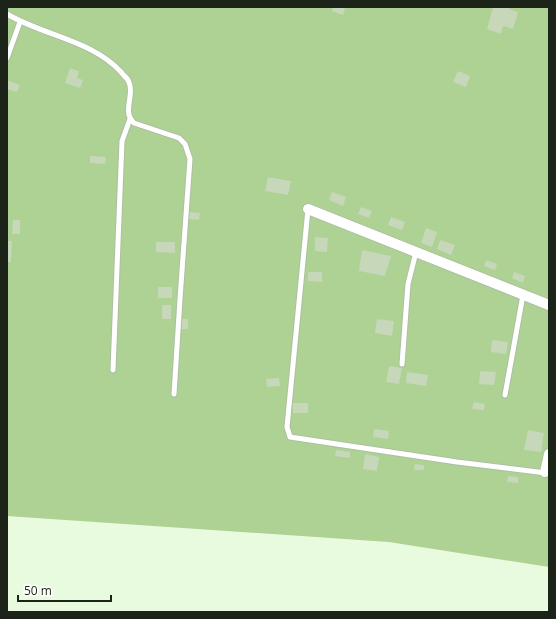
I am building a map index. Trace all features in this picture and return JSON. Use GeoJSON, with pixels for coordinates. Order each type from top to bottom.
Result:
{"type":"FeatureCollection","features":[{"type":"Feature","properties":{"kind":"street"},"geometry":{"type":"LineString","coordinates":[[308,209],[549,305]]}},
{"type":"Feature","properties":{"kind":"street"},"geometry":{"type":"LineString","coordinates":[[547,473],[549,454]]}},
{"type":"Feature","properties":{"kind":"lane"},"geometry":{"type":"LineString","coordinates":[[7,14],[20,22],[91,49],[114,65],[128,80],[130,93],[128,113],[130,119],[134,123],[179,138],[185,144],[190,159],[174,394]]}},
{"type":"Feature","properties":{"kind":"lane"},"geometry":{"type":"LineString","coordinates":[[7,58],[20,22]]}},
{"type":"Feature","properties":{"kind":"lane"},"geometry":{"type":"LineString","coordinates":[[113,370],[122,141],[130,119]]}},
{"type":"Feature","properties":{"kind":"lane"},"geometry":{"type":"LineString","coordinates":[[308,209],[287,427],[290,437],[457,462],[547,473]]}},
{"type":"Feature","properties":{"kind":"lane"},"geometry":{"type":"LineString","coordinates":[[402,364],[408,284],[416,252]]}},
{"type":"Feature","properties":{"kind":"lane"},"geometry":{"type":"LineString","coordinates":[[505,395],[523,295]]}},
{"type":"Feature","properties":{"kind":"green space"},"geometry":{"type":"Polygon","coordinates":[[[7,7],[549,7],[549,567],[389,542],[7,516],[7,7]]]}},
{"type":"Feature","properties":{"kind":"building"},"geometry":{"type":"Polygon","coordinates":[[[333,7],[345,8],[343,15],[332,11],[333,7]]]}},
{"type":"Feature","properties":{"kind":"building"},"geometry":{"type":"Polygon","coordinates":[[[493,7],[510,7],[509,9],[518,12],[513,29],[503,26],[501,34],[487,29],[493,7]]]}},
{"type":"Feature","properties":{"kind":"building"},"geometry":{"type":"Polygon","coordinates":[[[70,68],[79,71],[77,78],[83,80],[80,88],[65,83],[70,68]]]}},
{"type":"Feature","properties":{"kind":"building"},"geometry":{"type":"Polygon","coordinates":[[[458,71],[470,76],[466,87],[453,82],[458,71]]]}},
{"type":"Feature","properties":{"kind":"building"},"geometry":{"type":"Polygon","coordinates":[[[7,80],[20,85],[17,92],[7,89],[7,80]]]}},
{"type":"Feature","properties":{"kind":"building"},"geometry":{"type":"Polygon","coordinates":[[[90,156],[106,157],[105,164],[90,163],[90,156]]]}},
{"type":"Feature","properties":{"kind":"building"},"geometry":{"type":"Polygon","coordinates":[[[268,177],[291,181],[288,195],[265,191],[268,177]]]}},
{"type":"Feature","properties":{"kind":"building"},"geometry":{"type":"Polygon","coordinates":[[[332,192],[346,197],[343,206],[329,200],[332,192]]]}},
{"type":"Feature","properties":{"kind":"building"},"geometry":{"type":"Polygon","coordinates":[[[361,207],[372,211],[369,218],[358,214],[361,207]]]}},
{"type":"Feature","properties":{"kind":"building"},"geometry":{"type":"Polygon","coordinates":[[[189,212],[200,213],[199,220],[189,219],[189,212]]]}},
{"type":"Feature","properties":{"kind":"building"},"geometry":{"type":"Polygon","coordinates":[[[391,217],[405,222],[402,230],[388,225],[391,217]]]}},
{"type":"Feature","properties":{"kind":"building"},"geometry":{"type":"Polygon","coordinates":[[[13,220],[20,220],[20,234],[12,234],[13,220]]]}},
{"type":"Feature","properties":{"kind":"building"},"geometry":{"type":"Polygon","coordinates":[[[426,228],[437,232],[432,247],[421,243],[426,228]]]}},
{"type":"Feature","properties":{"kind":"building"},"geometry":{"type":"Polygon","coordinates":[[[315,237],[328,238],[327,252],[315,251],[315,237]]]}},
{"type":"Feature","properties":{"kind":"building"},"geometry":{"type":"Polygon","coordinates":[[[440,240],[455,245],[451,255],[437,249],[440,240]]]}},
{"type":"Feature","properties":{"kind":"building"},"geometry":{"type":"Polygon","coordinates":[[[7,241],[12,241],[11,262],[7,262],[7,241]]]}},
{"type":"Feature","properties":{"kind":"building"},"geometry":{"type":"Polygon","coordinates":[[[156,242],[175,242],[175,253],[156,252],[156,242]]]}},
{"type":"Feature","properties":{"kind":"building"},"geometry":{"type":"Polygon","coordinates":[[[362,250],[391,256],[385,276],[359,271],[362,250]]]}},
{"type":"Feature","properties":{"kind":"building"},"geometry":{"type":"Polygon","coordinates":[[[486,260],[497,264],[495,270],[484,266],[486,260]]]}},
{"type":"Feature","properties":{"kind":"building"},"geometry":{"type":"Polygon","coordinates":[[[308,272],[322,272],[322,282],[308,281],[308,272]]]}},
{"type":"Feature","properties":{"kind":"building"},"geometry":{"type":"Polygon","coordinates":[[[514,272],[525,276],[523,283],[512,278],[514,272]]]}},
{"type":"Feature","properties":{"kind":"building"},"geometry":{"type":"Polygon","coordinates":[[[158,287],[172,287],[172,298],[158,298],[158,287]]]}},
{"type":"Feature","properties":{"kind":"building"},"geometry":{"type":"Polygon","coordinates":[[[162,305],[171,305],[171,319],[162,319],[162,305]]]}},
{"type":"Feature","properties":{"kind":"building"},"geometry":{"type":"Polygon","coordinates":[[[181,319],[188,319],[188,329],[181,329],[181,319]]]}},
{"type":"Feature","properties":{"kind":"building"},"geometry":{"type":"Polygon","coordinates":[[[377,319],[394,321],[392,336],[375,333],[377,319]]]}},
{"type":"Feature","properties":{"kind":"building"},"geometry":{"type":"Polygon","coordinates":[[[492,340],[508,342],[506,354],[491,352],[492,340]]]}},
{"type":"Feature","properties":{"kind":"building"},"geometry":{"type":"Polygon","coordinates":[[[389,366],[402,368],[399,384],[386,382],[389,366]]]}},
{"type":"Feature","properties":{"kind":"building"},"geometry":{"type":"Polygon","coordinates":[[[480,371],[496,372],[494,385],[479,384],[480,371]]]}},
{"type":"Feature","properties":{"kind":"building"},"geometry":{"type":"Polygon","coordinates":[[[407,372],[428,375],[426,386],[406,383],[407,372]]]}},
{"type":"Feature","properties":{"kind":"building"},"geometry":{"type":"Polygon","coordinates":[[[279,378],[280,386],[267,387],[266,379],[279,378]]]}},
{"type":"Feature","properties":{"kind":"building"},"geometry":{"type":"Polygon","coordinates":[[[474,402],[485,404],[484,410],[472,409],[474,402]]]}},
{"type":"Feature","properties":{"kind":"building"},"geometry":{"type":"Polygon","coordinates":[[[293,403],[308,403],[308,413],[293,413],[293,403]]]}},
{"type":"Feature","properties":{"kind":"building"},"geometry":{"type":"Polygon","coordinates":[[[374,429],[389,431],[388,439],[373,437],[374,429]]]}},
{"type":"Feature","properties":{"kind":"building"},"geometry":{"type":"Polygon","coordinates":[[[528,430],[544,433],[541,452],[524,450],[528,430]]]}},
{"type":"Feature","properties":{"kind":"building"},"geometry":{"type":"Polygon","coordinates":[[[336,450],[350,452],[350,458],[335,456],[336,450]]]}},
{"type":"Feature","properties":{"kind":"building"},"geometry":{"type":"Polygon","coordinates":[[[365,454],[379,457],[377,471],[363,469],[365,454]]]}},
{"type":"Feature","properties":{"kind":"building"},"geometry":{"type":"Polygon","coordinates":[[[415,464],[424,465],[424,470],[414,470],[415,464]]]}},
{"type":"Feature","properties":{"kind":"building"},"geometry":{"type":"Polygon","coordinates":[[[508,476],[518,477],[518,483],[507,482],[508,476]]]}}]}
